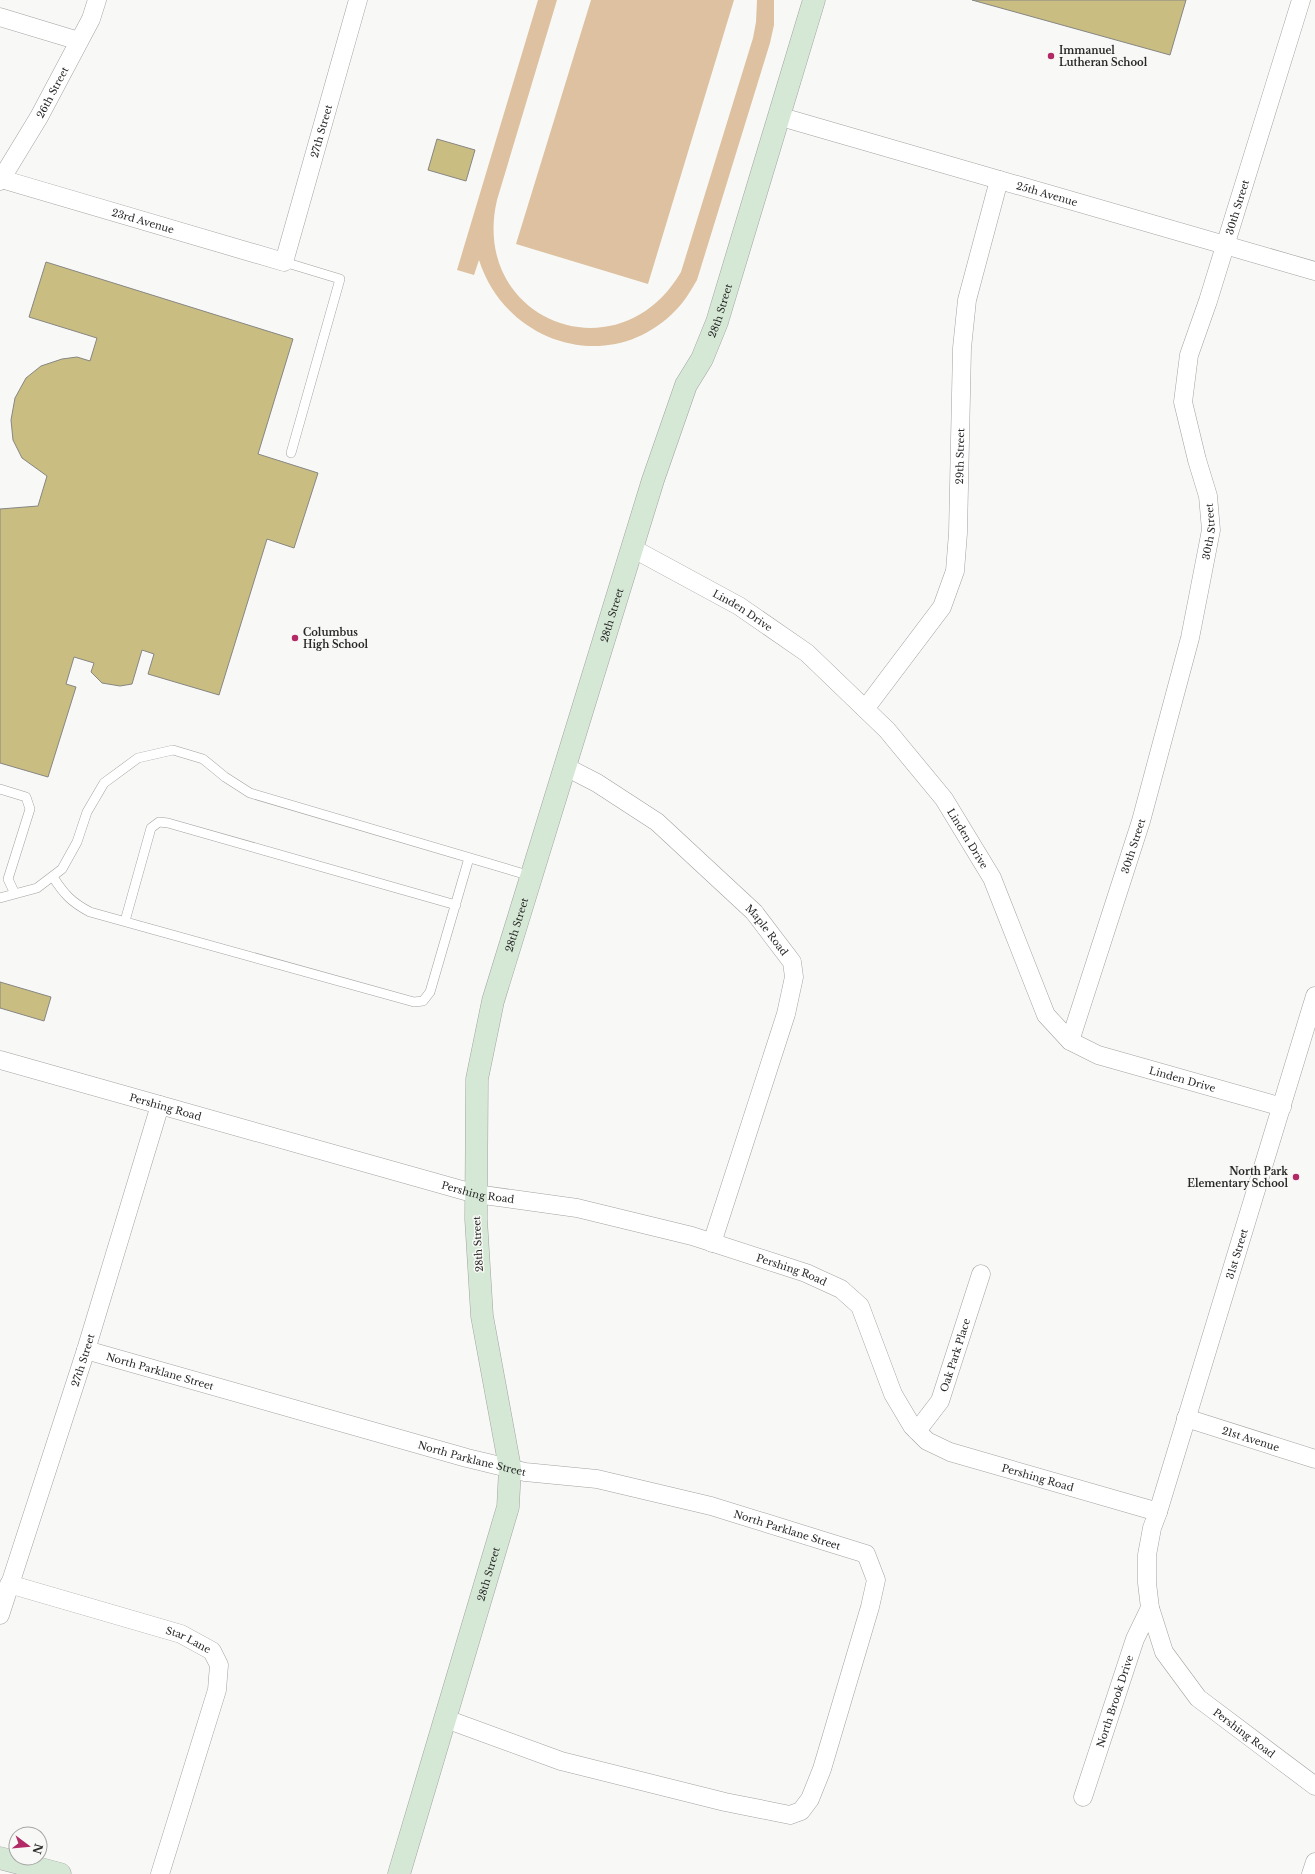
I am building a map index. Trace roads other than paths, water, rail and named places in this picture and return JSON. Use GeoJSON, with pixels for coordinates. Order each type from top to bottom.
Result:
{"type":"FeatureCollection","features":[{"type":"Feature","properties":{"kind":"street","name":"26th Street"},"geometry":{"type":"LineString","coordinates":[[1,180],[39,117],[91,19],[97,0]]}},
{"type":"Feature","properties":{"kind":"street","name":"27th Street"},"geometry":{"type":"LineString","coordinates":[[284,262],[358,0]]}},
{"type":"Feature","properties":{"kind":"street","name":"28th Street"},"geometry":{"type":"LineString","coordinates":[[399,1874],[508,1507],[510,1468],[482,1316],[476,1194],[477,1079],[493,1001],[653,480],[686,385],[702,359],[717,322],[814,0]]}},
{"type":"Feature","properties":{"kind":"street","name":"30th Street"},"geometry":{"type":"LineString","coordinates":[[1070,1041],[1141,821],[1190,638],[1211,530],[1208,496],[1197,460],[1183,402],[1189,355],[1225,245],[1301,0]]}},
{"type":"Feature","properties":{"kind":"street"},"geometry":{"type":"LineString","coordinates":[[0,17],[79,41]]}},
{"type":"Feature","properties":{"kind":"street","name":"25th Avenue"},"geometry":{"type":"LineString","coordinates":[[778,116],[1315,271]]}},
{"type":"Feature","properties":{"kind":"street","name":"23rd Avenue"},"geometry":{"type":"LineString","coordinates":[[1,180],[284,262]]}},
{"type":"Feature","properties":{"kind":"street","name":"29th Street"},"geometry":{"type":"LineString","coordinates":[[865,709],[942,607],[955,571],[958,533],[962,348],[967,300],[999,180]]}},
{"type":"Feature","properties":{"kind":"street","name":"Linden Drive"},"geometry":{"type":"LineString","coordinates":[[632,548],[739,606],[807,653],[887,730],[944,799],[992,878],[1046,1015],[1070,1041],[1098,1055],[1282,1107]]}},
{"type":"Feature","properties":{"kind":"street","name":"Maple Road"},"geometry":{"type":"LineString","coordinates":[[564,766],[597,783],[657,822],[754,912],[792,962],[794,977],[786,1014],[712,1243]]}},
{"type":"Feature","properties":{"kind":"street","name":"31st Street"},"geometry":{"type":"LineString","coordinates":[[1158,1512],[1315,996]]}},
{"type":"Feature","properties":{"kind":"street","name":"Pershing Road"},"geometry":{"type":"LineString","coordinates":[[0,1060],[476,1194],[577,1208],[712,1243],[806,1274],[841,1289],[860,1306],[893,1394],[912,1426],[927,1441],[950,1452],[1158,1512],[1152,1528],[1147,1555],[1147,1583],[1150,1608],[1164,1652],[1198,1698],[1315,1786]]}},
{"type":"Feature","properties":{"kind":"street","name":"27th Street"},"geometry":{"type":"LineString","coordinates":[[0,1615],[86,1350],[160,1105]]}},
{"type":"Feature","properties":{"kind":"street","name":"Oak Park Place"},"geometry":{"type":"LineString","coordinates":[[917,1431],[940,1401],[981,1274]]}},
{"type":"Feature","properties":{"kind":"street","name":"North Parklane Street"},"geometry":{"type":"LineString","coordinates":[[86,1350],[467,1458],[525,1472],[597,1479],[711,1506],[866,1554],[876,1580],[870,1607],[820,1775],[810,1799],[801,1811],[790,1815],[725,1802],[561,1760],[446,1719]]}},
{"type":"Feature","properties":{"kind":"street","name":"21st Avenue"},"geometry":{"type":"LineString","coordinates":[[1186,1418],[1315,1459]]}},
{"type":"Feature","properties":{"kind":"street","name":"Star Lane"},"geometry":{"type":"LineString","coordinates":[[10,1584],[181,1634],[212,1651],[219,1666],[217,1690],[160,1874]]}},
{"type":"Feature","properties":{"kind":"street","name":"North Brook Drive"},"geometry":{"type":"LineString","coordinates":[[1084,1796],[1135,1639],[1150,1608]]}},
{"type":"Feature","properties":{"kind":"street"},"geometry":{"type":"LineString","coordinates":[[0,1858],[60,1874]]}},
{"type":"Feature","properties":{"kind":"street"},"geometry":{"type":"LineString","coordinates":[[1311,1874],[1315,1862]]}},
{"type":"Feature","properties":{"kind":"lane"},"geometry":{"type":"LineString","coordinates":[[284,262],[340,278],[291,453]]}},
{"type":"Feature","properties":{"kind":"lane"},"geometry":{"type":"LineString","coordinates":[[0,898],[37,888],[62,869],[77,842],[87,812],[104,783],[138,758],[173,750],[203,759],[225,777],[250,793],[532,876]]}},
{"type":"Feature","properties":{"kind":"lane"},"geometry":{"type":"LineString","coordinates":[[0,788],[26,797],[29,801],[30,809],[8,880],[15,894]]}},
{"type":"Feature","properties":{"kind":"lane"},"geometry":{"type":"LineString","coordinates":[[125,921],[150,828],[158,822],[168,823],[456,905]]}},
{"type":"Feature","properties":{"kind":"lane"},"geometry":{"type":"LineString","coordinates":[[52,877],[63,893],[75,904],[90,912],[414,1002],[423,1001],[430,992],[469,858]]}},
{"type":"Feature","properties":{"kind":"place","name":"Immanuel Lutheran School"},"geometry":{"type":"Point","coordinates":[1051,56]}},
{"type":"Feature","properties":{"kind":"place","name":"Columbus High School"},"geometry":{"type":"Point","coordinates":[295,638]}},
{"type":"Feature","properties":{"kind":"place","name":"North Park Elementary School"},"geometry":{"type":"Point","coordinates":[1296,1177]}}]}
